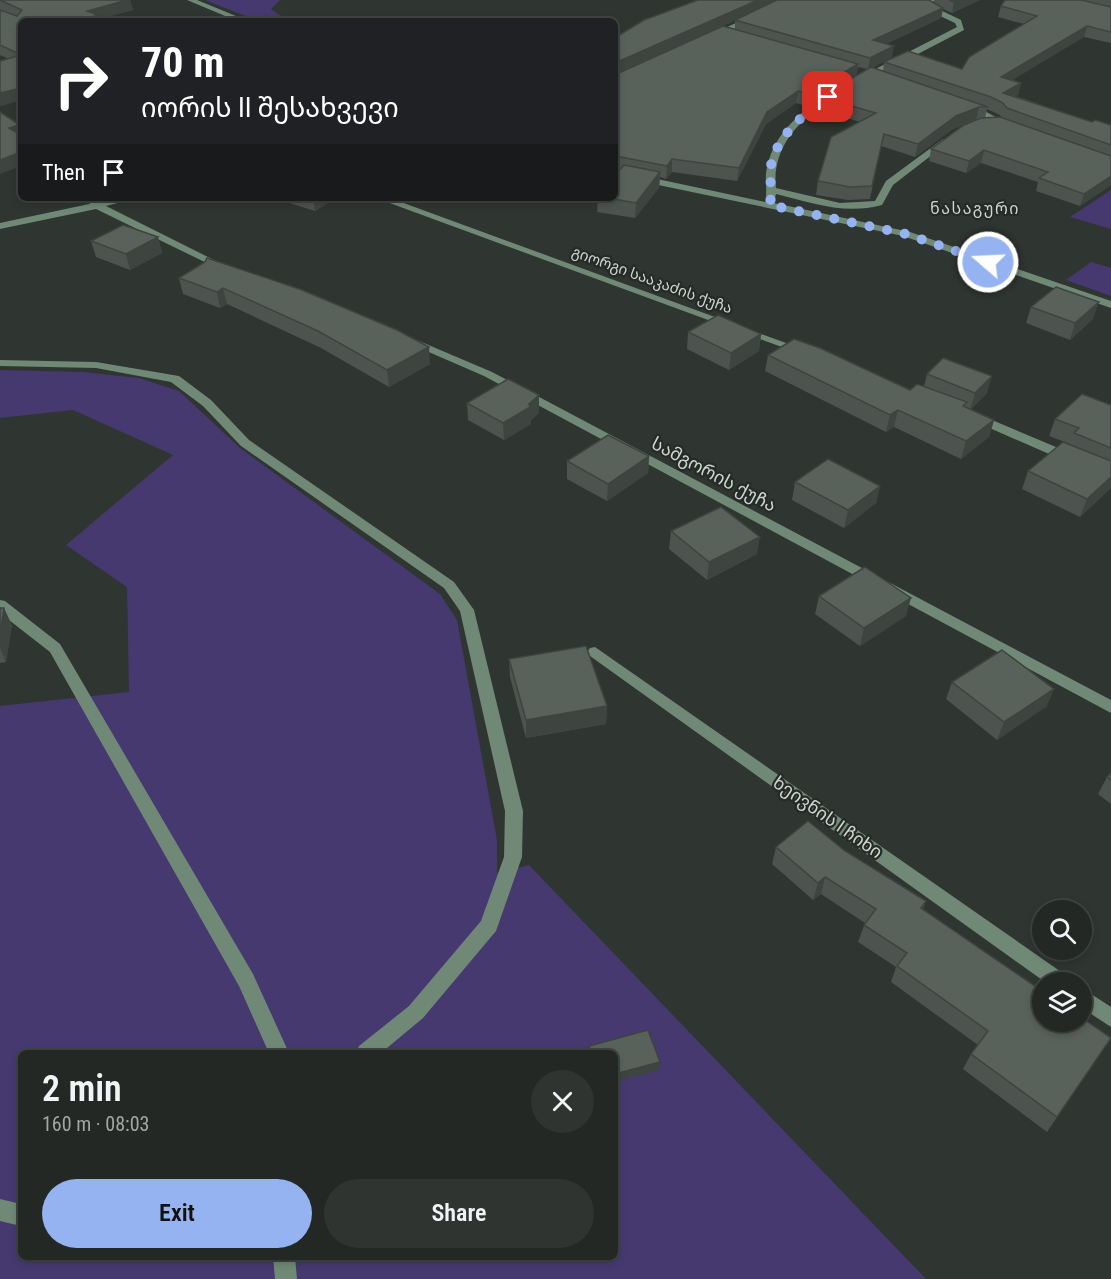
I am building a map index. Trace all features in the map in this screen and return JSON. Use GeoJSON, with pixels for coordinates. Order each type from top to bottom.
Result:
{"type":"FeatureCollection","features":[{"type":"Feature","properties":{"kind":"street"},"geometry":{"type":"LineString","coordinates":[[191,0],[236,18]]}},
{"type":"Feature","properties":{"kind":"street"},"geometry":{"type":"LineString","coordinates":[[700,41],[791,0]]}},
{"type":"Feature","properties":{"kind":"street"},"geometry":{"type":"LineString","coordinates":[[769,205],[774,190],[770,176],[771,164],[793,125],[807,112],[865,74],[961,28],[958,22],[926,6],[926,2],[931,0]]}},
{"type":"Feature","properties":{"kind":"street"},"geometry":{"type":"LineString","coordinates":[[722,32],[733,35]]}},
{"type":"Feature","properties":{"kind":"street"},"geometry":{"type":"LineString","coordinates":[[865,74],[881,80]]}},
{"type":"Feature","properties":{"kind":"street"},"geometry":{"type":"LineString","coordinates":[[961,105],[984,112],[996,119],[993,124],[1018,131]]}},
{"type":"Feature","properties":{"kind":"street"},"geometry":{"type":"LineString","coordinates":[[774,190],[840,206],[868,207],[879,203],[889,183],[957,133]]}},
{"type":"Feature","properties":{"kind":"street"},"geometry":{"type":"LineString","coordinates":[[618,174],[906,234],[1111,305]]}},
{"type":"Feature","properties":{"kind":"street"},"geometry":{"type":"LineString","coordinates":[[0,226],[113,201]]}},
{"type":"Feature","properties":{"kind":"street","name":"გიორგი სააკაძის ქუჩა"},"geometry":{"type":"LineString","coordinates":[[389,201],[810,354]]}},
{"type":"Feature","properties":{"kind":"street"},"geometry":{"type":"LineString","coordinates":[[94,204],[211,263],[243,275]]}},
{"type":"Feature","properties":{"kind":"street","name":"სამგორის ქუჩა"},"geometry":{"type":"LineString","coordinates":[[401,336],[488,374],[1111,707]]}},
{"type":"Feature","properties":{"kind":"street"},"geometry":{"type":"LineString","coordinates":[[0,363],[96,365],[175,379],[207,403],[245,442],[449,585],[467,610],[514,811],[513,857],[489,925],[416,1012],[370,1050]]}},
{"type":"Feature","properties":{"kind":"street"},"geometry":{"type":"LineString","coordinates":[[967,414],[1080,462]]}},
{"type":"Feature","properties":{"kind":"street"},"geometry":{"type":"LineString","coordinates":[[0,605],[55,648],[246,981],[278,1050]]}},
{"type":"Feature","properties":{"kind":"street","name":"ხეივნის I ჩიხი"},"geometry":{"type":"LineString","coordinates":[[595,652],[1046,972]]}},
{"type":"Feature","properties":{"kind":"street"},"geometry":{"type":"LineString","coordinates":[[1092,1004],[1111,1018]]}},
{"type":"Feature","properties":{"kind":"street"},"geometry":{"type":"LineString","coordinates":[[0,1210],[18,1214]]}},
{"type":"Feature","properties":{"kind":"street"},"geometry":{"type":"LineString","coordinates":[[283,1260],[286,1279]]}},
{"type":"Feature","properties":{"kind":"shaded area"},"geometry":{"type":"Polygon","coordinates":[[[205,0],[280,0],[271,9],[284,18],[250,18],[205,0]]]}},
{"type":"Feature","properties":{"kind":"shaded area"},"geometry":{"type":"Polygon","coordinates":[[[1111,190],[1111,229],[1070,217],[1111,190]]]}},
{"type":"Feature","properties":{"kind":"shaded area"},"geometry":{"type":"Polygon","coordinates":[[[1091,262],[1111,268],[1111,296],[1066,280],[1091,262]]]}},
{"type":"Feature","properties":{"kind":"shaded area"},"geometry":{"type":"Polygon","coordinates":[[[0,370],[83,372],[139,378],[179,391],[240,448],[440,594],[457,620],[497,840],[497,873],[529,865],[926,1279],[0,1279],[0,706],[129,692],[127,587],[66,545],[173,455],[73,410],[0,418],[0,370]]]}},
{"type":"Feature","properties":{"kind":"building"},"geometry":{"type":"Polygon","coordinates":[[[0,0],[127,0],[87,11],[98,15],[89,18],[18,18],[18,54],[0,45],[0,10],[17,16],[22,10],[0,0]]]}},
{"type":"Feature","properties":{"kind":"building"},"geometry":{"type":"Polygon","coordinates":[[[698,0],[758,0],[618,62],[618,35],[644,20],[698,0]]]}},
{"type":"Feature","properties":{"kind":"building"},"geometry":{"type":"Polygon","coordinates":[[[777,0],[929,0],[943,8],[873,40],[894,46],[870,58],[735,20],[777,0]]]}},
{"type":"Feature","properties":{"kind":"building"},"geometry":{"type":"Polygon","coordinates":[[[1005,0],[1081,0],[1111,7],[1111,32],[1087,26],[1001,77],[1021,83],[1003,93],[1092,122],[1095,120],[1111,125],[1111,145],[1007,108],[1003,103],[991,97],[884,62],[908,51],[962,69],[969,57],[1037,16],[1001,6],[1005,0]]]}},
{"type":"Feature","properties":{"kind":"building"},"geometry":{"type":"Polygon","coordinates":[[[723,26],[858,64],[808,94],[798,91],[767,112],[739,168],[672,159],[667,166],[618,156],[619,73],[723,26]]]}},
{"type":"Feature","properties":{"kind":"building"},"geometry":{"type":"Polygon","coordinates":[[[18,56],[18,89],[0,93],[0,61],[18,56]]]}},
{"type":"Feature","properties":{"kind":"building"},"geometry":{"type":"Polygon","coordinates":[[[871,67],[988,107],[979,107],[956,116],[918,144],[884,134],[872,186],[850,187],[818,181],[831,137],[876,113],[820,97],[871,67]]]}},
{"type":"Feature","properties":{"kind":"building"},"geometry":{"type":"Polygon","coordinates":[[[0,112],[18,124],[9,128],[18,133],[18,153],[0,160],[0,112]]]}},
{"type":"Feature","properties":{"kind":"building"},"geometry":{"type":"Polygon","coordinates":[[[1000,117],[1111,156],[1111,176],[1084,194],[1039,178],[1048,172],[984,150],[969,161],[931,149],[964,125],[981,118],[1000,117]]]}},
{"type":"Feature","properties":{"kind":"building"},"geometry":{"type":"Polygon","coordinates":[[[624,165],[660,172],[636,203],[618,200],[618,172],[624,165]]]}},
{"type":"Feature","properties":{"kind":"building"},"geometry":{"type":"Polygon","coordinates":[[[123,225],[158,237],[126,254],[91,241],[123,225]]]}},
{"type":"Feature","properties":{"kind":"building"},"geometry":{"type":"Polygon","coordinates":[[[207,258],[302,290],[397,330],[429,347],[387,370],[318,331],[223,288],[217,292],[179,278],[205,262],[207,258]]]}},
{"type":"Feature","properties":{"kind":"building"},"geometry":{"type":"Polygon","coordinates":[[[1056,287],[1099,302],[1075,323],[1031,307],[1056,287]]]}},
{"type":"Feature","properties":{"kind":"building"},"geometry":{"type":"Polygon","coordinates":[[[718,315],[761,334],[731,353],[688,332],[718,315]]]}},
{"type":"Feature","properties":{"kind":"building"},"geometry":{"type":"Polygon","coordinates":[[[794,339],[820,348],[910,390],[917,384],[967,402],[963,406],[994,420],[966,441],[898,410],[890,415],[768,355],[794,339]]]}},
{"type":"Feature","properties":{"kind":"building"},"geometry":{"type":"Polygon","coordinates":[[[943,358],[992,376],[975,393],[927,374],[943,358]]]}},
{"type":"Feature","properties":{"kind":"building"},"geometry":{"type":"Polygon","coordinates":[[[508,379],[539,395],[529,404],[530,407],[503,423],[467,403],[508,379]]]}},
{"type":"Feature","properties":{"kind":"building"},"geometry":{"type":"Polygon","coordinates":[[[1082,394],[1111,405],[1111,448],[1074,433],[1079,428],[1055,419],[1082,394]]]}},
{"type":"Feature","properties":{"kind":"building"},"geometry":{"type":"Polygon","coordinates":[[[608,435],[649,456],[608,484],[567,461],[608,435]]]}},
{"type":"Feature","properties":{"kind":"building"},"geometry":{"type":"Polygon","coordinates":[[[1063,442],[1111,461],[1111,477],[1087,499],[1028,471],[1063,442]]]}},
{"type":"Feature","properties":{"kind":"building"},"geometry":{"type":"Polygon","coordinates":[[[828,459],[880,486],[848,510],[795,482],[828,459]]]}},
{"type":"Feature","properties":{"kind":"building"},"geometry":{"type":"Polygon","coordinates":[[[721,507],[760,537],[709,562],[671,531],[721,507]]]}},
{"type":"Feature","properties":{"kind":"building"},"geometry":{"type":"Polygon","coordinates":[[[865,567],[911,598],[864,628],[819,596],[865,567]]]}},
{"type":"Feature","properties":{"kind":"building"},"geometry":{"type":"Polygon","coordinates":[[[0,608],[4,608],[0,634],[0,608]]]}},
{"type":"Feature","properties":{"kind":"building"},"geometry":{"type":"Polygon","coordinates":[[[586,646],[607,706],[526,720],[509,659],[586,646]]]}},
{"type":"Feature","properties":{"kind":"building"},"geometry":{"type":"Polygon","coordinates":[[[1002,650],[1054,689],[1004,722],[952,682],[1002,650]]]}},
{"type":"Feature","properties":{"kind":"building"},"geometry":{"type":"Polygon","coordinates":[[[808,821],[845,851],[926,901],[921,908],[1032,984],[1032,1032],[1092,1032],[1092,1025],[1111,1038],[1057,1117],[971,1054],[988,1031],[897,966],[907,953],[864,925],[876,909],[825,877],[818,883],[776,847],[808,821]]]}},
{"type":"Feature","properties":{"kind":"building"},"geometry":{"type":"Polygon","coordinates":[[[648,1030],[660,1062],[618,1073],[618,1050],[590,1050],[589,1046],[648,1030]]]}},
{"type":"Feature","properties":{"kind":"district","name":"ნასაგური"},"geometry":{"type":"Point","coordinates":[975,208]}},
{"type":"Feature","properties":{"kind":"route"},"geometry":{"type":"LineString","coordinates":[[828,97],[793,125],[779,147],[771,164],[770,176],[774,190],[769,205],[906,234],[988,262]]}}]}
